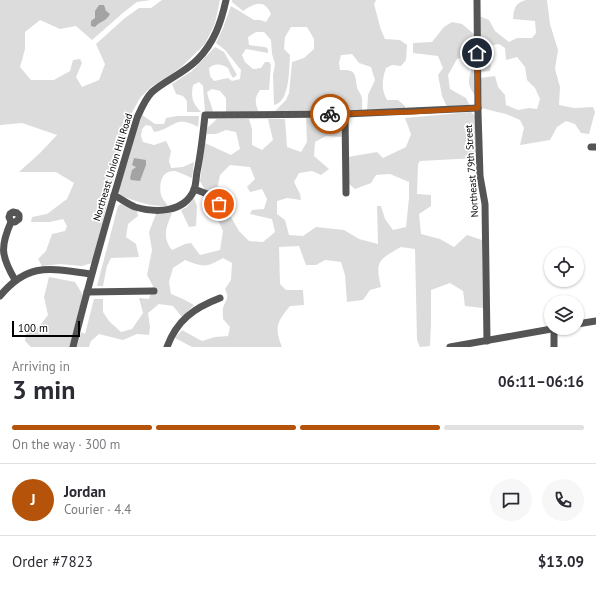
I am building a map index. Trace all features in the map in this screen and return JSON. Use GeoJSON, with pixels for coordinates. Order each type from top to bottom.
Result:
{"type":"FeatureCollection","features":[{"type":"Feature","properties":{"kind":"street","name":"Northeast Union Hill Road"},"geometry":{"type":"LineString","coordinates":[[73,347],[91,274],[137,118],[142,106],[153,92],[197,61],[205,51],[214,39],[226,0]]}},
{"type":"Feature","properties":{"kind":"street","name":"Northeast 79th Street"},"geometry":{"type":"LineString","coordinates":[[476,0],[480,176],[485,204],[487,340]]}},
{"type":"Feature","properties":{"kind":"street"},"geometry":{"type":"LineString","coordinates":[[114,195],[134,206],[148,210],[159,211],[175,208],[184,203],[194,190],[200,160],[205,115],[345,114],[478,108]]}},
{"type":"Feature","properties":{"kind":"street"},"geometry":{"type":"LineString","coordinates":[[345,114],[346,193]]}},
{"type":"Feature","properties":{"kind":"street"},"geometry":{"type":"LineString","coordinates":[[194,190],[218,198]]}},
{"type":"Feature","properties":{"kind":"street"},"geometry":{"type":"LineString","coordinates":[[12,222],[3,239],[3,247],[6,263],[15,280]]}},
{"type":"Feature","properties":{"kind":"street"},"geometry":{"type":"LineString","coordinates":[[0,296],[15,280],[37,270],[91,274]]}},
{"type":"Feature","properties":{"kind":"street"},"geometry":{"type":"LineString","coordinates":[[87,292],[154,291]]}},
{"type":"Feature","properties":{"kind":"street"},"geometry":{"type":"LineString","coordinates":[[167,347],[170,339],[189,315],[202,305],[220,298]]}},
{"type":"Feature","properties":{"kind":"street"},"geometry":{"type":"LineString","coordinates":[[584,323],[596,321]]}},
{"type":"Feature","properties":{"kind":"street"},"geometry":{"type":"LineString","coordinates":[[450,347],[544,330]]}},
{"type":"Feature","properties":{"kind":"street"},"geometry":{"type":"LineString","coordinates":[[554,347],[555,335]]}},
{"type":"Feature","properties":{"kind":"shaded area"},"geometry":{"type":"Polygon","coordinates":[[[0,0],[151,0],[137,2],[92,40],[76,26],[60,29],[40,20],[25,32],[25,49],[20,67],[31,80],[54,80],[70,71],[73,60],[80,59],[82,63],[76,77],[82,87],[99,80],[105,64],[96,44],[125,18],[139,8],[151,8],[162,0],[220,0],[215,23],[205,44],[179,69],[151,87],[140,98],[129,118],[92,263],[82,266],[60,264],[42,266],[38,259],[46,251],[52,234],[65,231],[67,226],[63,219],[50,222],[31,222],[32,217],[47,214],[67,199],[74,183],[56,172],[19,172],[57,135],[22,123],[0,125],[0,0]]]}},
{"type":"Feature","properties":{"kind":"shaded area"},"geometry":{"type":"Polygon","coordinates":[[[232,0],[376,0],[374,4],[385,39],[400,40],[407,45],[406,60],[401,66],[392,65],[386,68],[383,84],[387,100],[398,100],[405,106],[405,109],[367,111],[368,95],[375,80],[371,67],[359,63],[352,54],[341,55],[339,63],[340,70],[349,70],[354,73],[357,88],[362,97],[362,111],[275,113],[275,111],[286,100],[289,93],[292,62],[304,58],[314,49],[314,39],[307,27],[291,27],[285,37],[284,49],[290,55],[288,84],[286,92],[279,103],[274,105],[273,75],[275,64],[272,54],[271,40],[264,32],[256,32],[248,37],[249,45],[265,47],[268,49],[268,53],[246,49],[242,55],[245,62],[253,69],[261,68],[265,62],[269,62],[271,65],[269,90],[260,90],[256,98],[259,113],[226,112],[226,98],[220,91],[212,89],[207,92],[213,112],[205,112],[203,86],[199,82],[193,85],[192,97],[201,112],[187,112],[187,101],[183,96],[176,94],[172,84],[192,71],[215,47],[224,52],[237,75],[233,78],[228,68],[214,65],[209,68],[210,76],[214,81],[228,78],[232,81],[240,79],[241,70],[225,50],[216,43],[231,6],[254,20],[266,22],[271,14],[266,6],[260,4],[256,4],[243,11],[232,2],[232,0]]]}},
{"type":"Feature","properties":{"kind":"shaded area"},"geometry":{"type":"Polygon","coordinates":[[[526,0],[547,0],[550,24],[558,50],[555,69],[560,87],[559,105],[574,108],[593,107],[595,112],[589,134],[581,133],[575,124],[566,121],[557,127],[550,140],[520,145],[524,128],[520,120],[506,114],[481,108],[480,78],[495,76],[498,87],[505,95],[506,105],[518,110],[529,108],[537,109],[540,99],[535,88],[527,80],[525,67],[517,57],[506,60],[505,48],[499,44],[488,46],[485,58],[491,65],[490,71],[480,72],[479,16],[489,20],[495,31],[509,42],[517,38],[532,38],[536,33],[535,21],[513,19],[517,4],[526,0]]]}},
{"type":"Feature","properties":{"kind":"shaded area"},"geometry":{"type":"Polygon","coordinates":[[[99,5],[104,5],[106,11],[110,14],[107,19],[95,27],[91,26],[91,21],[95,18],[95,11],[99,5]]]}},
{"type":"Feature","properties":{"kind":"shaded area"},"geometry":{"type":"Polygon","coordinates":[[[452,22],[462,24],[474,34],[475,95],[469,85],[472,68],[467,56],[457,59],[448,75],[450,89],[466,98],[470,106],[447,107],[442,96],[438,75],[443,68],[438,56],[413,53],[413,43],[432,42],[444,27],[452,22]]]}},
{"type":"Feature","properties":{"kind":"shaded area"},"geometry":{"type":"Polygon","coordinates":[[[471,112],[475,116],[476,158],[420,161],[418,164],[417,194],[431,195],[431,206],[419,214],[421,234],[440,239],[454,247],[467,235],[482,240],[483,308],[465,306],[463,291],[450,283],[431,290],[430,346],[420,347],[417,340],[415,249],[401,247],[387,255],[380,262],[379,266],[378,272],[381,287],[370,290],[363,300],[347,302],[345,275],[341,262],[325,260],[316,265],[306,265],[299,246],[279,247],[280,284],[286,290],[303,290],[304,305],[290,306],[282,316],[278,325],[278,334],[282,347],[192,347],[175,338],[182,330],[202,341],[215,337],[228,336],[230,327],[223,319],[223,307],[227,298],[225,289],[231,280],[232,263],[223,258],[208,265],[200,265],[185,260],[173,268],[169,282],[171,294],[194,305],[182,317],[173,306],[159,304],[148,313],[150,327],[149,335],[137,334],[123,340],[99,334],[91,341],[89,347],[77,347],[81,332],[85,334],[94,299],[103,299],[103,312],[109,321],[121,332],[132,329],[143,313],[139,298],[149,299],[153,286],[147,275],[152,250],[149,232],[156,214],[172,213],[168,223],[166,237],[172,250],[191,243],[200,255],[220,250],[223,231],[218,220],[220,209],[228,212],[239,231],[249,241],[263,242],[275,232],[272,219],[250,214],[252,210],[264,209],[267,199],[262,189],[250,192],[247,187],[255,179],[250,167],[230,165],[220,175],[216,194],[205,190],[200,181],[205,143],[231,155],[240,149],[236,132],[226,130],[216,134],[207,134],[207,128],[217,119],[249,119],[252,129],[252,145],[262,150],[273,140],[268,119],[285,119],[287,147],[301,152],[307,142],[306,118],[334,118],[340,124],[342,137],[326,136],[315,142],[314,156],[329,169],[321,175],[312,171],[299,173],[294,182],[300,194],[301,200],[287,198],[277,201],[277,214],[285,220],[289,235],[303,236],[316,227],[344,230],[359,239],[378,244],[377,206],[381,206],[385,219],[393,230],[406,227],[409,182],[390,174],[376,175],[371,183],[355,189],[349,184],[348,157],[377,152],[383,158],[406,147],[411,134],[405,118],[471,112]]]}},
{"type":"Feature","properties":{"kind":"shaded area"},"geometry":{"type":"Polygon","coordinates":[[[142,115],[155,124],[164,124],[166,118],[177,116],[199,116],[198,127],[190,123],[179,122],[154,132],[151,126],[146,125],[142,129],[141,136],[143,142],[154,145],[166,141],[171,151],[169,161],[171,168],[183,167],[194,162],[192,178],[174,171],[166,173],[162,179],[160,187],[161,195],[168,206],[150,205],[132,200],[121,196],[118,190],[132,140],[142,115]]]}},
{"type":"Feature","properties":{"kind":"shaded area"},"geometry":{"type":"Polygon","coordinates":[[[134,158],[146,160],[146,165],[140,181],[131,180],[130,178],[132,170],[136,167],[132,165],[134,158]]]}},
{"type":"Feature","properties":{"kind":"shaded area"},"geometry":{"type":"Polygon","coordinates":[[[194,198],[197,206],[196,226],[189,227],[181,210],[187,207],[194,198]]]}},
{"type":"Feature","properties":{"kind":"shaded area"},"geometry":{"type":"Polygon","coordinates":[[[121,204],[137,210],[138,216],[128,224],[126,237],[136,244],[139,257],[111,258],[107,266],[103,286],[97,286],[118,206],[121,204]]]}},
{"type":"Feature","properties":{"kind":"shaded area"},"geometry":{"type":"Polygon","coordinates":[[[49,277],[75,282],[83,295],[70,347],[31,347],[25,341],[26,330],[38,328],[48,315],[44,297],[49,277]]]}},
{"type":"Feature","properties":{"kind":"way so far"},"geometry":{"type":"LineString","coordinates":[[219,204],[218,198],[194,190],[200,160],[205,115],[330,114]]}},
{"type":"Feature","properties":{"kind":"route"},"geometry":{"type":"LineString","coordinates":[[330,114],[411,112],[478,108],[477,53]]}}]}
